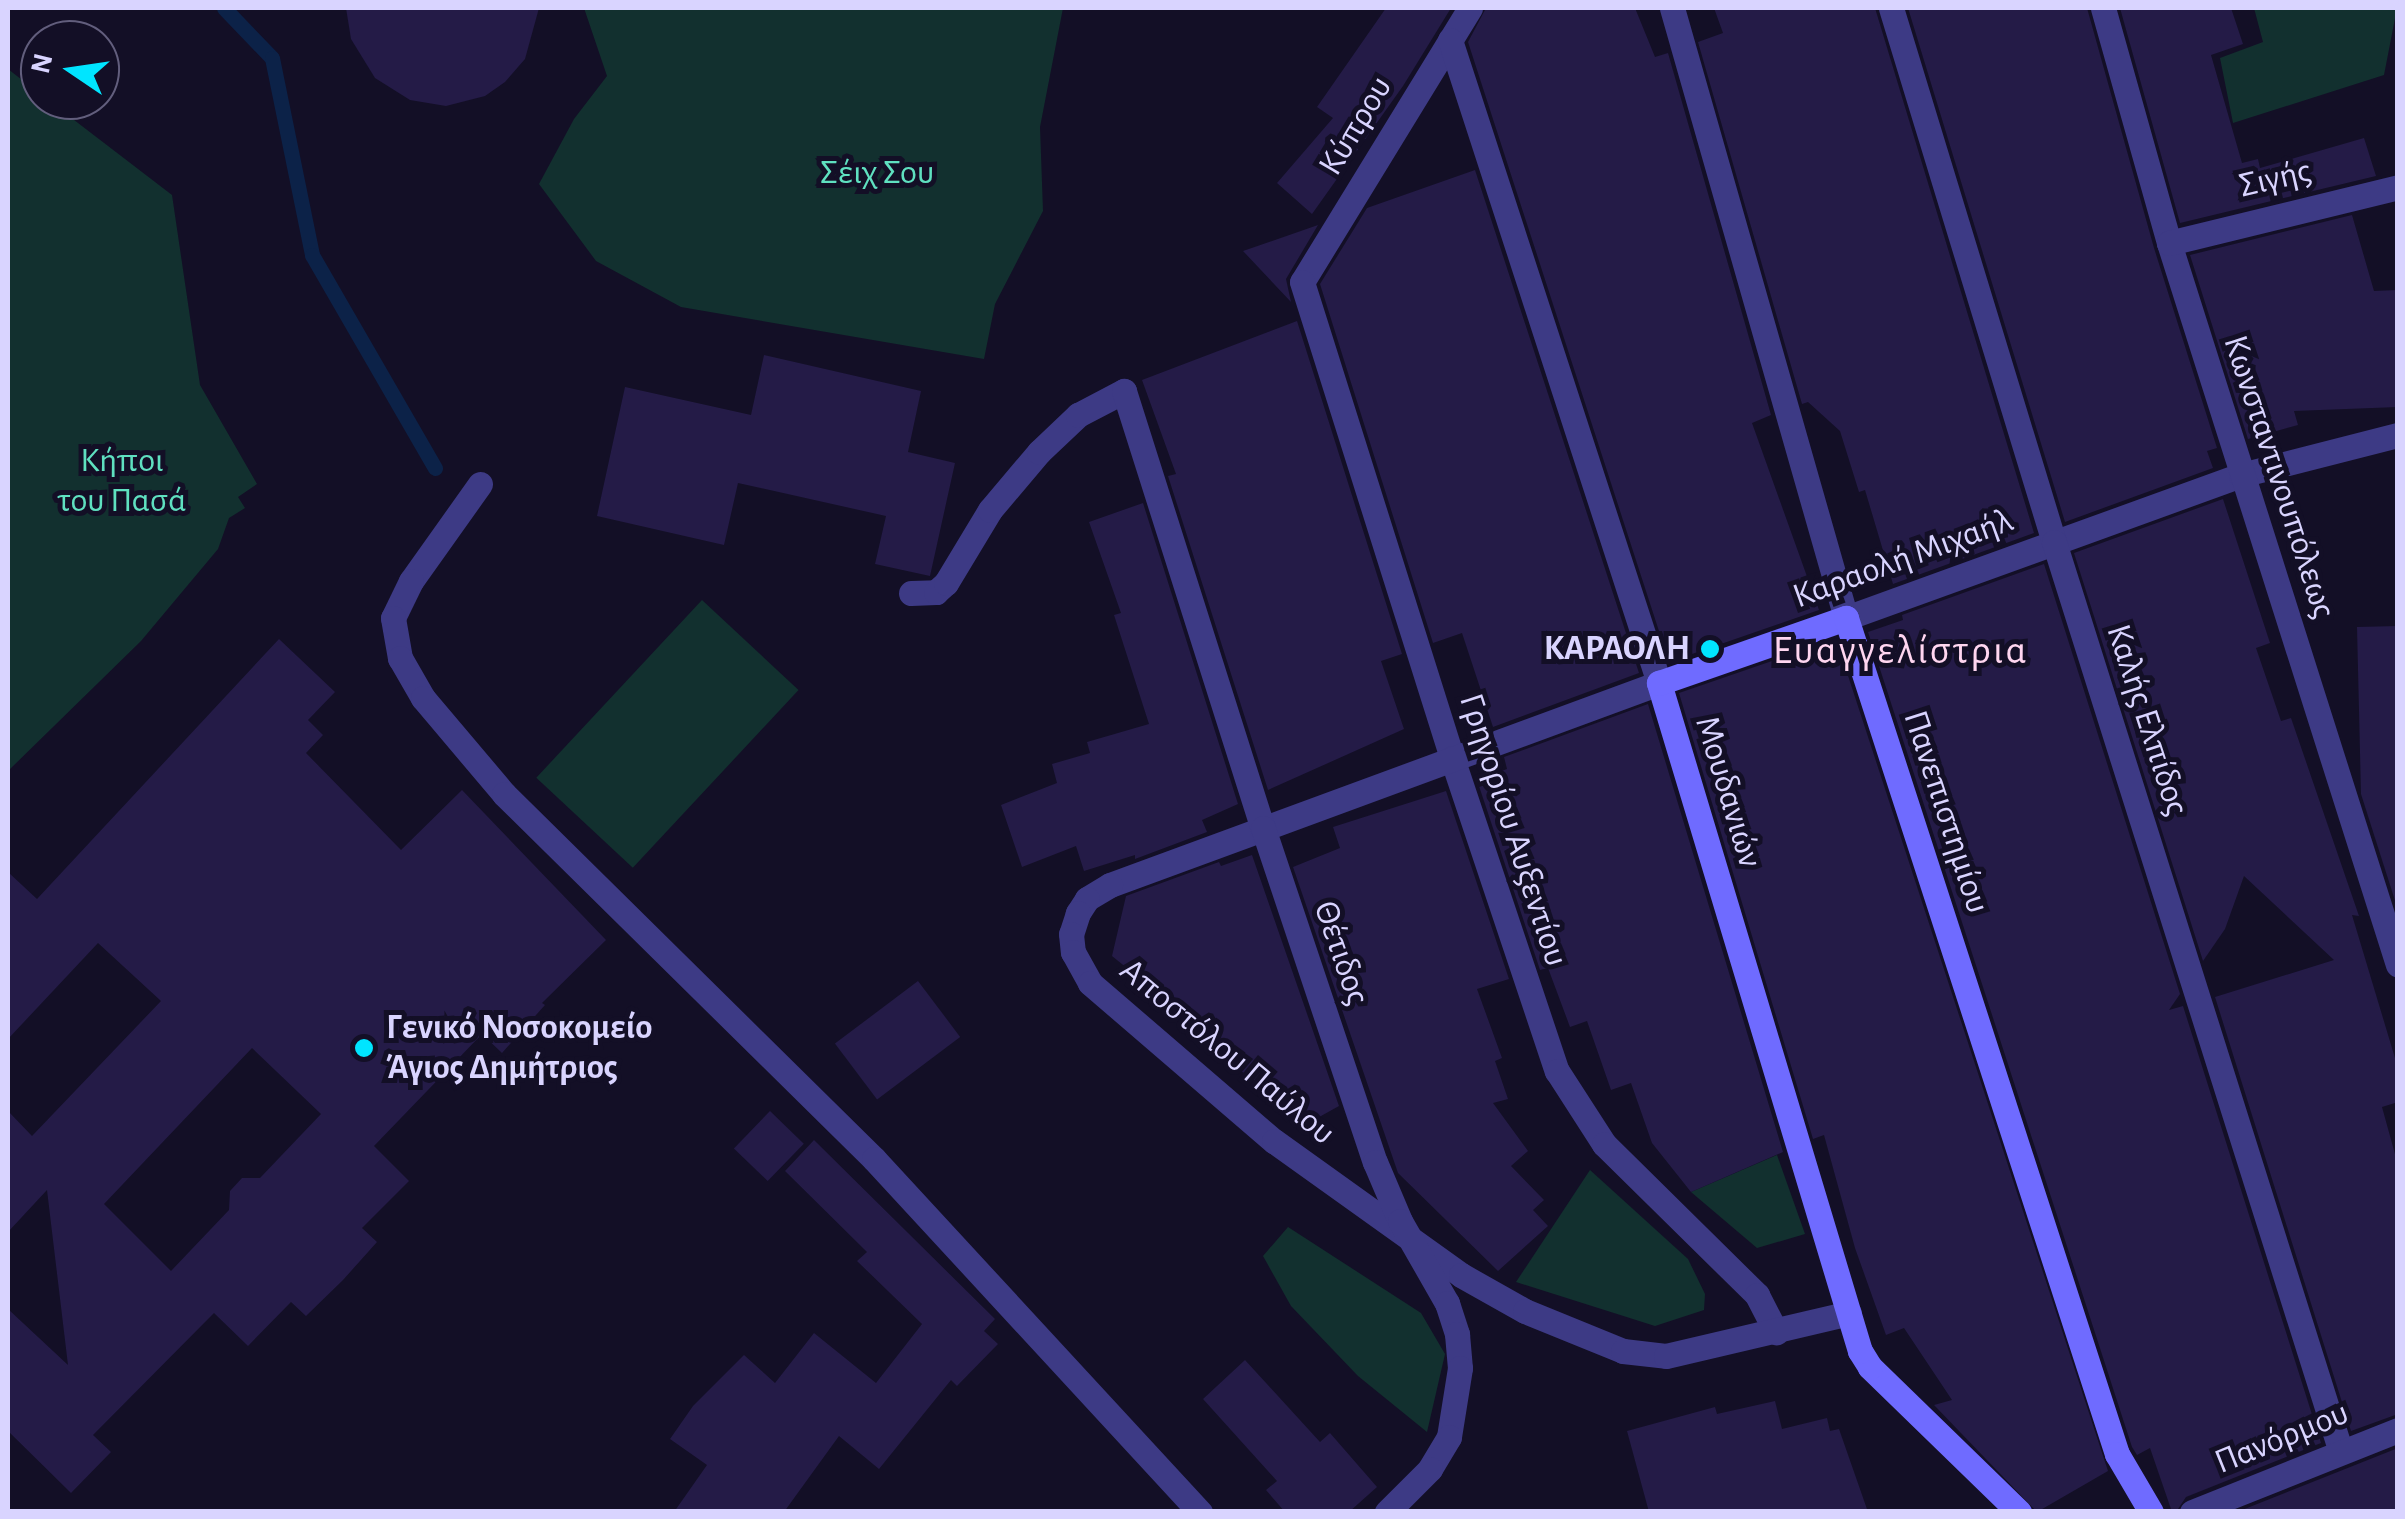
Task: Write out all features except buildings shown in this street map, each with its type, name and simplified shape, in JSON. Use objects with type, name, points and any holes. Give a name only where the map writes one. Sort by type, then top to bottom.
[{"type":"street","name":"Κύπρου","points":[[1302,282],[1470,8]]},
{"type":"street","name":"Πανεπιστημίου","points":[[1672,8],[1846,618],[2117,1454],[2151,1512]]},
{"type":"street","name":"Καλής Ελπίδος","points":[[1891,8],[2054,542],[2342,1452]]},
{"type":"street","name":"Κωνσταντινουπόλεως","points":[[2103,8],[2169,242],[2398,964]]},
{"type":"street","name":"Μουδανιών","points":[[1450,40],[1659,683],[1848,1313],[1870,1367],[2020,1512]]},
{"type":"street","name":"Σιγής","points":[[2169,242],[2398,186]]},
{"type":"street","name":"Γρηγορίου Αυξεντίου","points":[[1302,282],[1452,758],[1557,1071],[1576,1108],[1633,1177],[1757,1295],[1776,1332]]},
{"type":"street","name":"Θέτιδος","points":[[911,593],[936,592],[946,583],[990,510],[1039,452],[1078,414],[1124,391],[1262,828],[1375,1162],[1409,1238],[1447,1303],[1460,1348],[1460,1368],[1444,1448],[1430,1469],[1387,1512]]},
{"type":"street","name":"Καραολή Μιχαήλ","points":[[1100,890],[1452,758],[2241,475],[2398,436]]},
{"type":"street","points":[[480,484],[411,582],[393,618],[400,658],[423,698],[504,794],[874,1158],[1200,1512]]},
{"type":"street","name":"Αποστόλου Παύλου","points":[[1100,890],[1082,906],[1071,934],[1076,962],[1086,979],[1274,1141],[1409,1238]]},
{"type":"street","points":[[1409,1238],[1508,1302],[1623,1351],[1683,1356],[1848,1313]]},
{"type":"street","name":"Πανόρμου","points":[[2192,1512],[2398,1430]]},
{"type":"green space","name":"Σέιχ Σου","points":[[584,8],[1063,8],[1040,127],[1043,211],[995,304],[984,359],[681,307],[596,261],[539,184],[574,119],[607,76]]},
{"type":"green space","points":[[2254,8],[2397,8],[2384,75],[2233,123],[2220,58],[2263,42]]},
{"type":"green space","name":"Κήποι του Πασά","points":[[8,69],[20,78],[20,120],[74,120],[172,195],[200,385],[257,484],[238,497],[245,508],[229,518],[218,549],[141,641],[8,771]]},
{"type":"green space","points":[[702,600],[799,690],[633,868],[536,778]]},
{"type":"green space","points":[[1777,1155],[1805,1234],[1757,1248],[1691,1192]]},
{"type":"green space","points":[[1590,1170],[1688,1259],[1705,1294],[1704,1310],[1655,1326],[1516,1282]]},
{"type":"green space","points":[[1288,1227],[1421,1313],[1445,1354],[1427,1432],[1358,1376],[1291,1306],[1263,1256]]},
{"type":"waterway","points":[[224,8],[272,58],[312,255],[435,468]]},
{"type":"place","name":"ΚΑΡΑΟΛΗ","points":[[1710,649]]},
{"type":"place","name":"Γενικό Νοσοκομείο Άγιος Δημήτριος","points":[[364,1048]]},
{"type":"district","name":"Ευαγγελίστρια","points":[[1901,651]]}]
